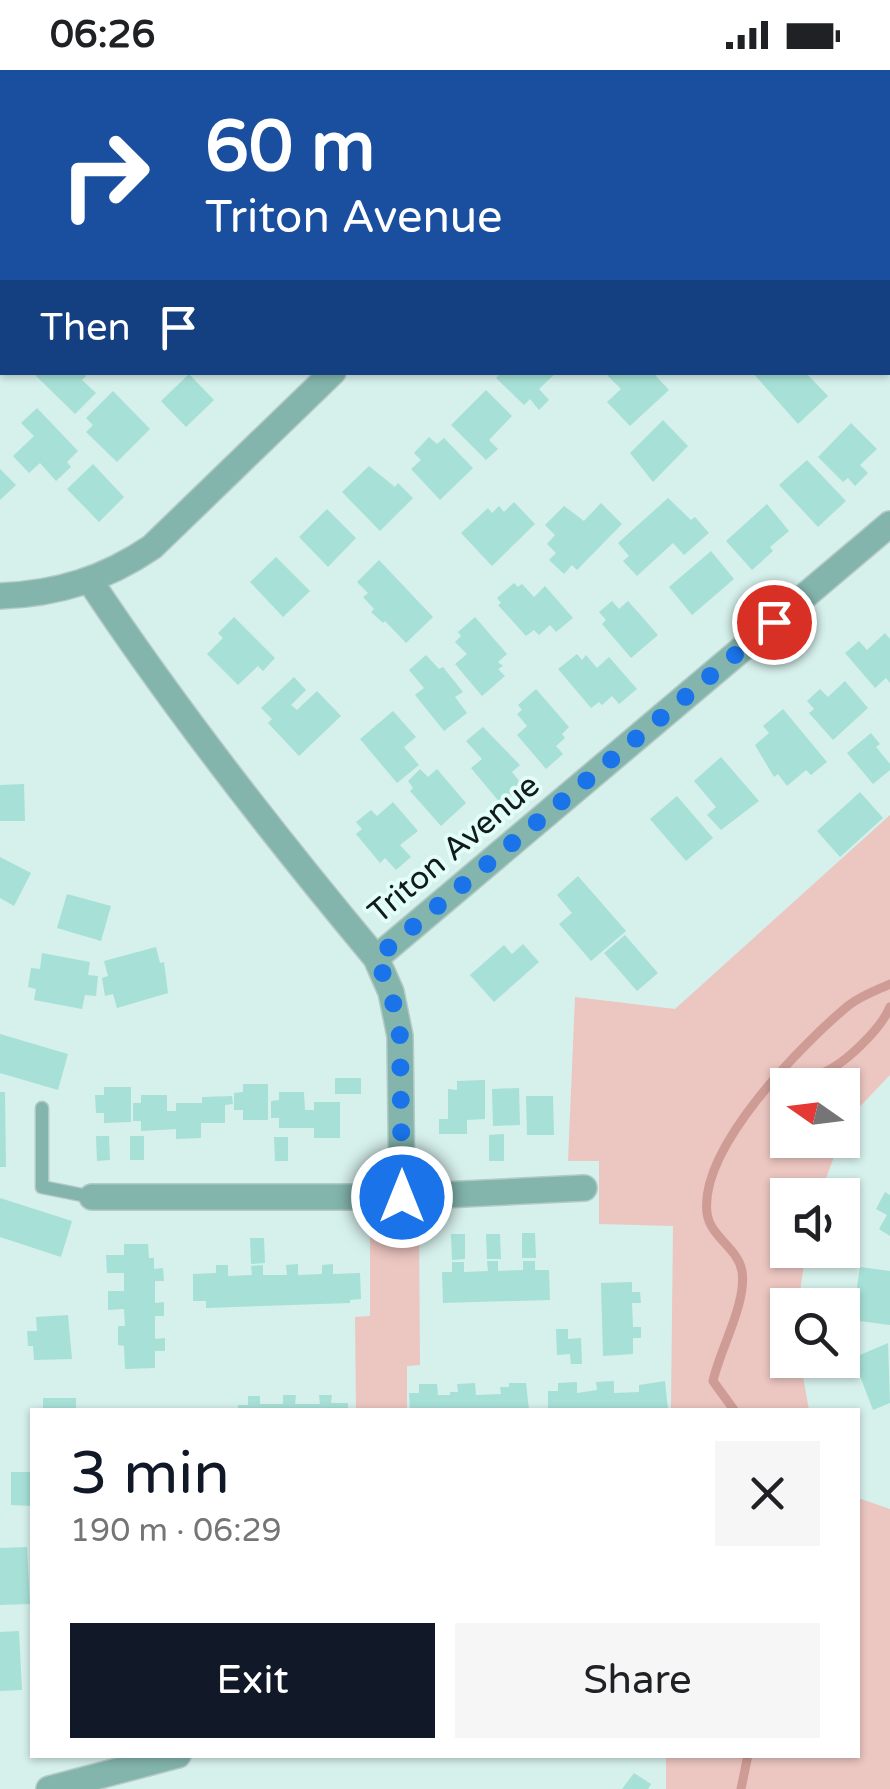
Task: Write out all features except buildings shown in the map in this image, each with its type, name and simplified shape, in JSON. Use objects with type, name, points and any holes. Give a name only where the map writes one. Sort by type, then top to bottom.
[{"type":"street","points":[[0,596],[52,592],[123,567],[152,547],[330,375]]},
{"type":"street","name":"Triton Avenue","points":[[90,581],[292,855],[376,958],[890,524]]},
{"type":"street","points":[[376,958],[391,992],[400,1036],[402,1197]]},
{"type":"street","points":[[92,1197],[402,1197],[584,1188]]},
{"type":"street","points":[[49,1789],[167,1758]]},
{"type":"lane","points":[[42,1108],[42,1187],[92,1197]]},
{"type":"shaded area","points":[[890,815],[890,1075],[860,1106],[860,1068],[770,1068],[770,1158],[833,1158],[826,1178],[770,1178],[770,1268],[803,1268],[800,1288],[770,1288],[770,1378],[803,1378],[809,1408],[671,1408],[673,1226],[599,1224],[599,1161],[568,1161],[575,997],[675,1009]]},
{"type":"shaded area","points":[[419,1227],[420,1365],[407,1366],[407,1408],[356,1408],[355,1317],[370,1316],[370,1228]]},
{"type":"shaded area","points":[[860,1499],[890,1509],[890,1789],[666,1789],[666,1758],[860,1758]]},
{"type":"waterway","points":[[733,1408],[713,1381],[742,1284],[739,1263],[713,1229],[707,1213],[709,1187],[719,1159],[757,1099],[806,1045],[849,1005],[890,984]]},
{"type":"waterway","points":[[832,1068],[870,1035],[890,1007]]},
{"type":"waterway","points":[[741,1789],[747,1758]]},
{"type":"route","points":[[402,1197],[400,1036],[391,992],[376,958],[774,622]]}]
